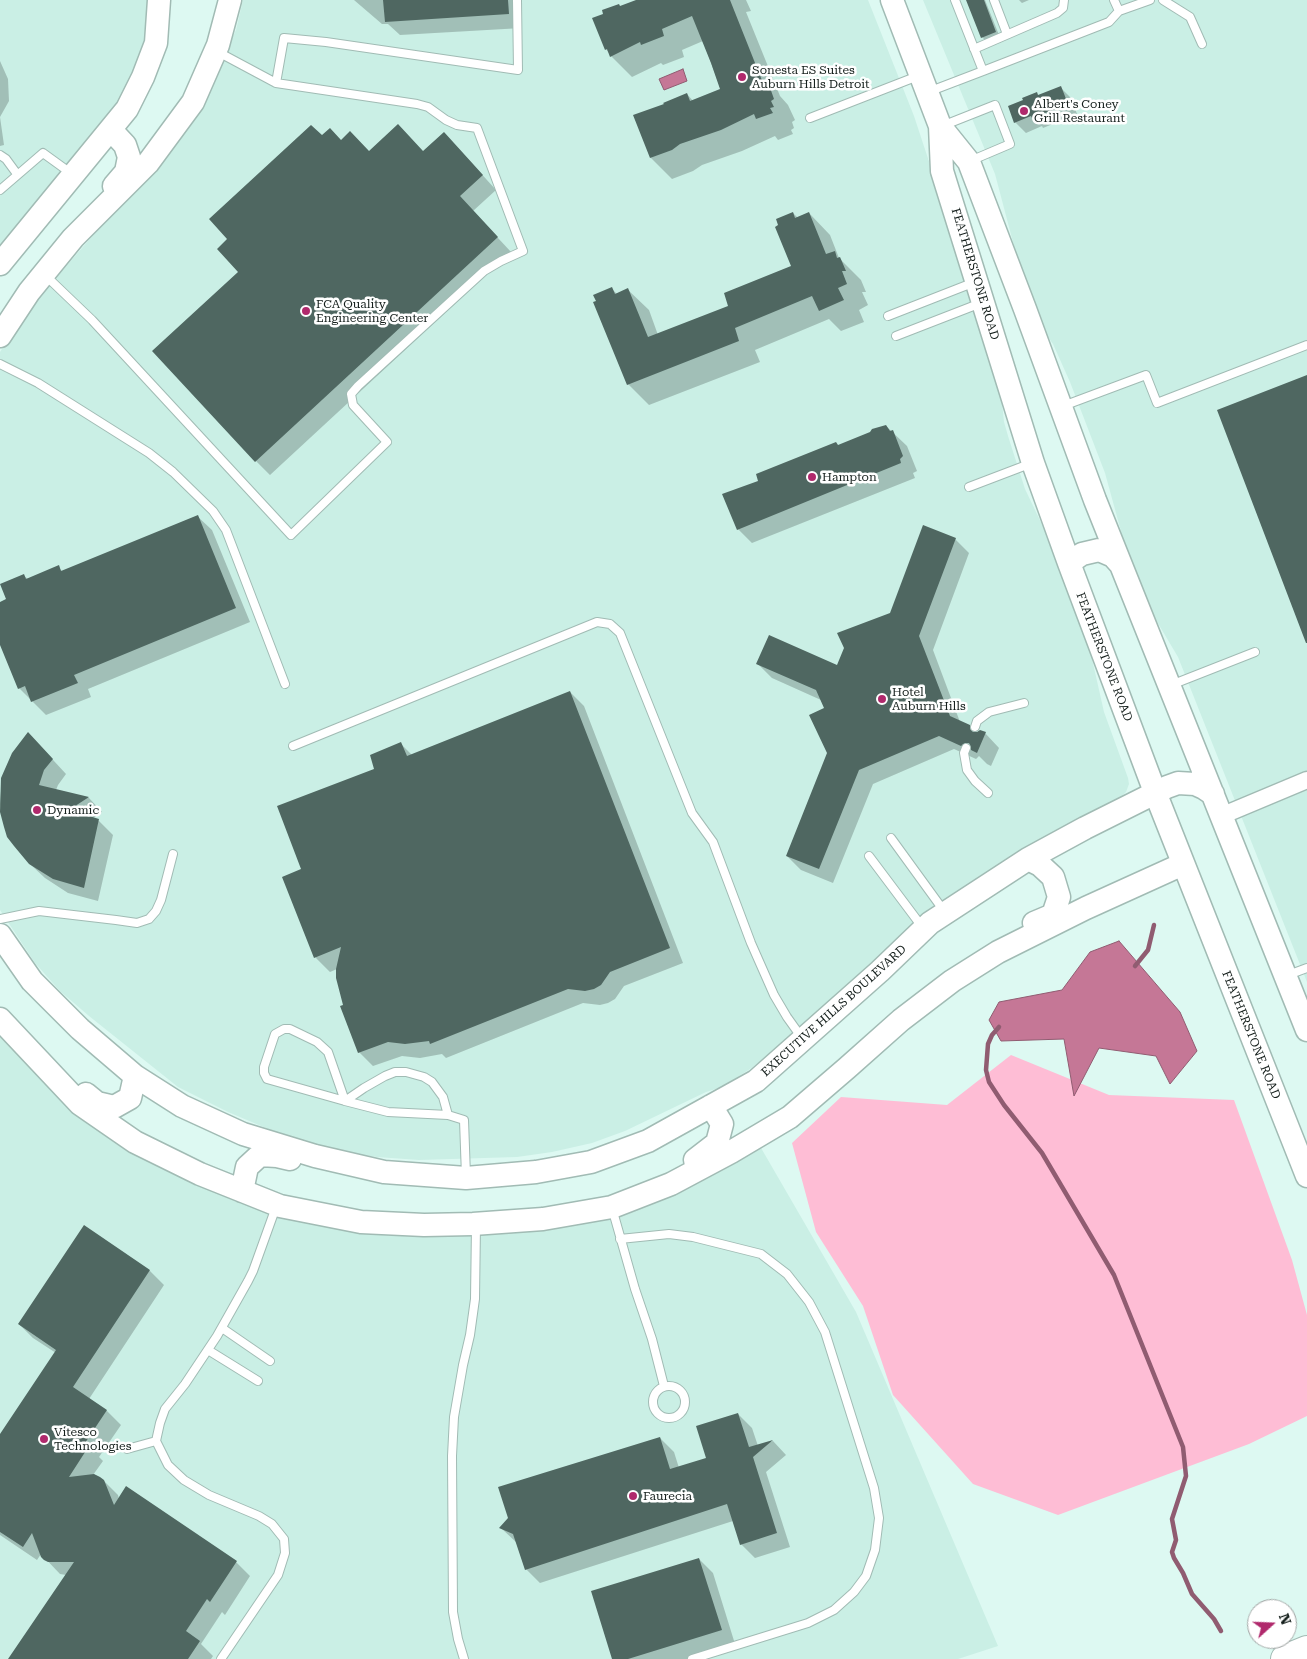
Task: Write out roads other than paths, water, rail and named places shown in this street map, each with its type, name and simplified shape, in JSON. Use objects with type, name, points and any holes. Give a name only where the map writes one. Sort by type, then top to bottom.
[{"type":"street","points":[[0,264],[127,108],[143,77],[156,43],[159,0]]},
{"type":"street","points":[[73,238],[148,162],[193,102],[215,51],[230,0]]},
{"type":"street","name":"FEATHERSTONE ROAD","points":[[892,0],[940,126],[969,162],[1121,565],[1307,1030]]},
{"type":"street","name":"FEATHERSTONE ROAD","points":[[940,126],[942,170],[1033,462],[1096,638],[1155,792],[1307,1176]]},
{"type":"street","points":[[0,336],[29,292],[126,172],[129,158],[125,145],[111,130]]},
{"type":"street","points":[[1069,563],[1082,554],[1099,550],[1113,556],[1121,565]]},
{"type":"street","points":[[1221,816],[1307,780]]},
{"type":"street","name":"EXECUTIVE HILLS BOULEVARD","points":[[0,936],[32,981],[80,1028],[135,1076],[182,1106],[243,1134],[315,1156],[384,1172],[466,1178],[536,1172],[591,1162],[648,1141],[756,1081],[804,1040],[924,929],[945,913],[1028,859],[1155,792],[1186,782],[1204,788],[1213,794]]},
{"type":"street","points":[[0,1019],[80,1104],[135,1142],[200,1174],[277,1205],[361,1222],[476,1224],[543,1219],[612,1207],[671,1184],[731,1152],[790,1117],[901,1020],[952,980],[983,952],[1018,929],[1053,915],[1059,897],[1053,877],[1040,865],[1028,859]]},
{"type":"street","points":[[952,980],[998,952],[1086,908],[1183,864]]},
{"type":"street","points":[[31,1053],[70,1079],[97,1103],[114,1107],[130,1098],[135,1076]]},
{"type":"street","points":[[612,1207],[643,1184],[698,1159],[717,1143],[722,1124],[711,1106]]},
{"type":"street","points":[[242,1191],[247,1167],[260,1155],[277,1156],[347,1174],[384,1172]]},
{"type":"lane","points":[[276,83],[284,38],[326,42],[518,70],[518,0]]},
{"type":"lane","points":[[955,0],[983,71]]},
{"type":"lane","points":[[994,0],[1007,34]]},
{"type":"lane","points":[[974,49],[1057,13],[1064,8],[1064,0]]},
{"type":"lane","points":[[1114,0],[1119,11]]},
{"type":"lane","points":[[810,118],[924,84],[983,71],[1109,22],[1119,11],[1150,0]]},
{"type":"lane","points":[[1163,0],[1190,17],[1202,44]]},
{"type":"lane","points":[[44,274],[92,320],[291,535],[387,442],[353,404],[351,394],[484,271],[501,260],[523,251],[477,128],[457,125],[428,107],[418,104],[276,83],[215,51]]},
{"type":"lane","points":[[940,126],[995,105],[1010,144],[969,162]]},
{"type":"lane","points":[[0,190],[43,153],[73,175]]},
{"type":"lane","points":[[0,155],[6,159],[17,174]]},
{"type":"lane","points":[[888,316],[977,281]]},
{"type":"lane","points":[[896,336],[984,302]]},
{"type":"lane","points":[[1061,407],[1146,375],[1157,403],[1307,345]]},
{"type":"lane","points":[[0,364],[38,383],[149,452],[180,478],[213,511],[226,530],[285,684]]},
{"type":"lane","points":[[969,487],[1033,462]]},
{"type":"lane","points":[[293,746],[596,622],[610,624],[620,633],[692,813],[713,842],[751,943],[774,995],[804,1040]]},
{"type":"lane","points":[[1169,685],[1255,652]]},
{"type":"lane","points":[[975,727],[977,721],[989,712],[1024,703]]},
{"type":"lane","points":[[966,748],[964,753],[966,770],[988,793]]},
{"type":"lane","points":[[890,838],[945,913]]},
{"type":"lane","points":[[0,919],[39,911],[137,923],[149,919],[156,911],[161,900],[173,854]]},
{"type":"lane","points":[[869,856],[924,929]]},
{"type":"lane","points":[[1286,976],[1307,968]]},
{"type":"lane","points":[[345,1102],[328,1052],[317,1042],[290,1029],[284,1029],[275,1034],[264,1066],[264,1073],[267,1079],[345,1102],[388,1112],[448,1115],[464,1120],[466,1178]]},
{"type":"lane","points":[[345,1102],[385,1076],[395,1072],[406,1072],[424,1077],[432,1082],[443,1096],[448,1115]]},
{"type":"lane","points":[[221,1659],[278,1575],[285,1553],[284,1538],[266,1520],[209,1495],[184,1480],[168,1465],[156,1441],[165,1409],[208,1350],[253,1271],[277,1205]]},
{"type":"lane","points":[[612,1207],[664,1386]]},
{"type":"lane","points":[[464,1659],[453,1612],[452,1456],[454,1417],[470,1335],[474,1298],[476,1224]]},
{"type":"lane","points":[[620,1238],[670,1234],[693,1237],[761,1254],[787,1274],[809,1302],[825,1332],[874,1488],[879,1518],[875,1550],[866,1576],[854,1592],[834,1610],[808,1623],[692,1659]]},
{"type":"lane","points":[[222,1328],[270,1362]]},
{"type":"lane","points":[[208,1350],[258,1381]]},
{"type":"lane","points":[[671,1385],[677,1387],[685,1397],[683,1410],[673,1418],[661,1416],[653,1406],[652,1400],[655,1394],[664,1386],[671,1385]]},
{"type":"lane","points":[[127,1448],[156,1441]]},
{"type":"waterway","points":[[1135,966],[1148,950],[1154,925]]},
{"type":"waterway","points":[[999,1027],[992,1035],[988,1044],[986,1070],[989,1082],[1004,1105],[1042,1153],[1114,1275],[1183,1447],[1186,1476],[1172,1519],[1176,1540],[1172,1552],[1192,1594],[1214,1619],[1221,1631]]},
{"type":"place","name":"Sonesta ES Suites Auburn Hills Detroit","points":[[742,77]]},
{"type":"place","name":"Albert's Coney Grill Restaurant","points":[[1024,111]]},
{"type":"place","name":"FCA Quality Engineering Center","points":[[306,311]]},
{"type":"place","name":"Hampton","points":[[812,477]]},
{"type":"place","name":"Hotel Auburn Hills","points":[[882,699]]},
{"type":"place","name":"Dynamic","points":[[37,810]]},
{"type":"place","name":"Vitesco Technologies","points":[[44,1439]]},
{"type":"place","name":"Faurecia","points":[[633,1496]]}]
